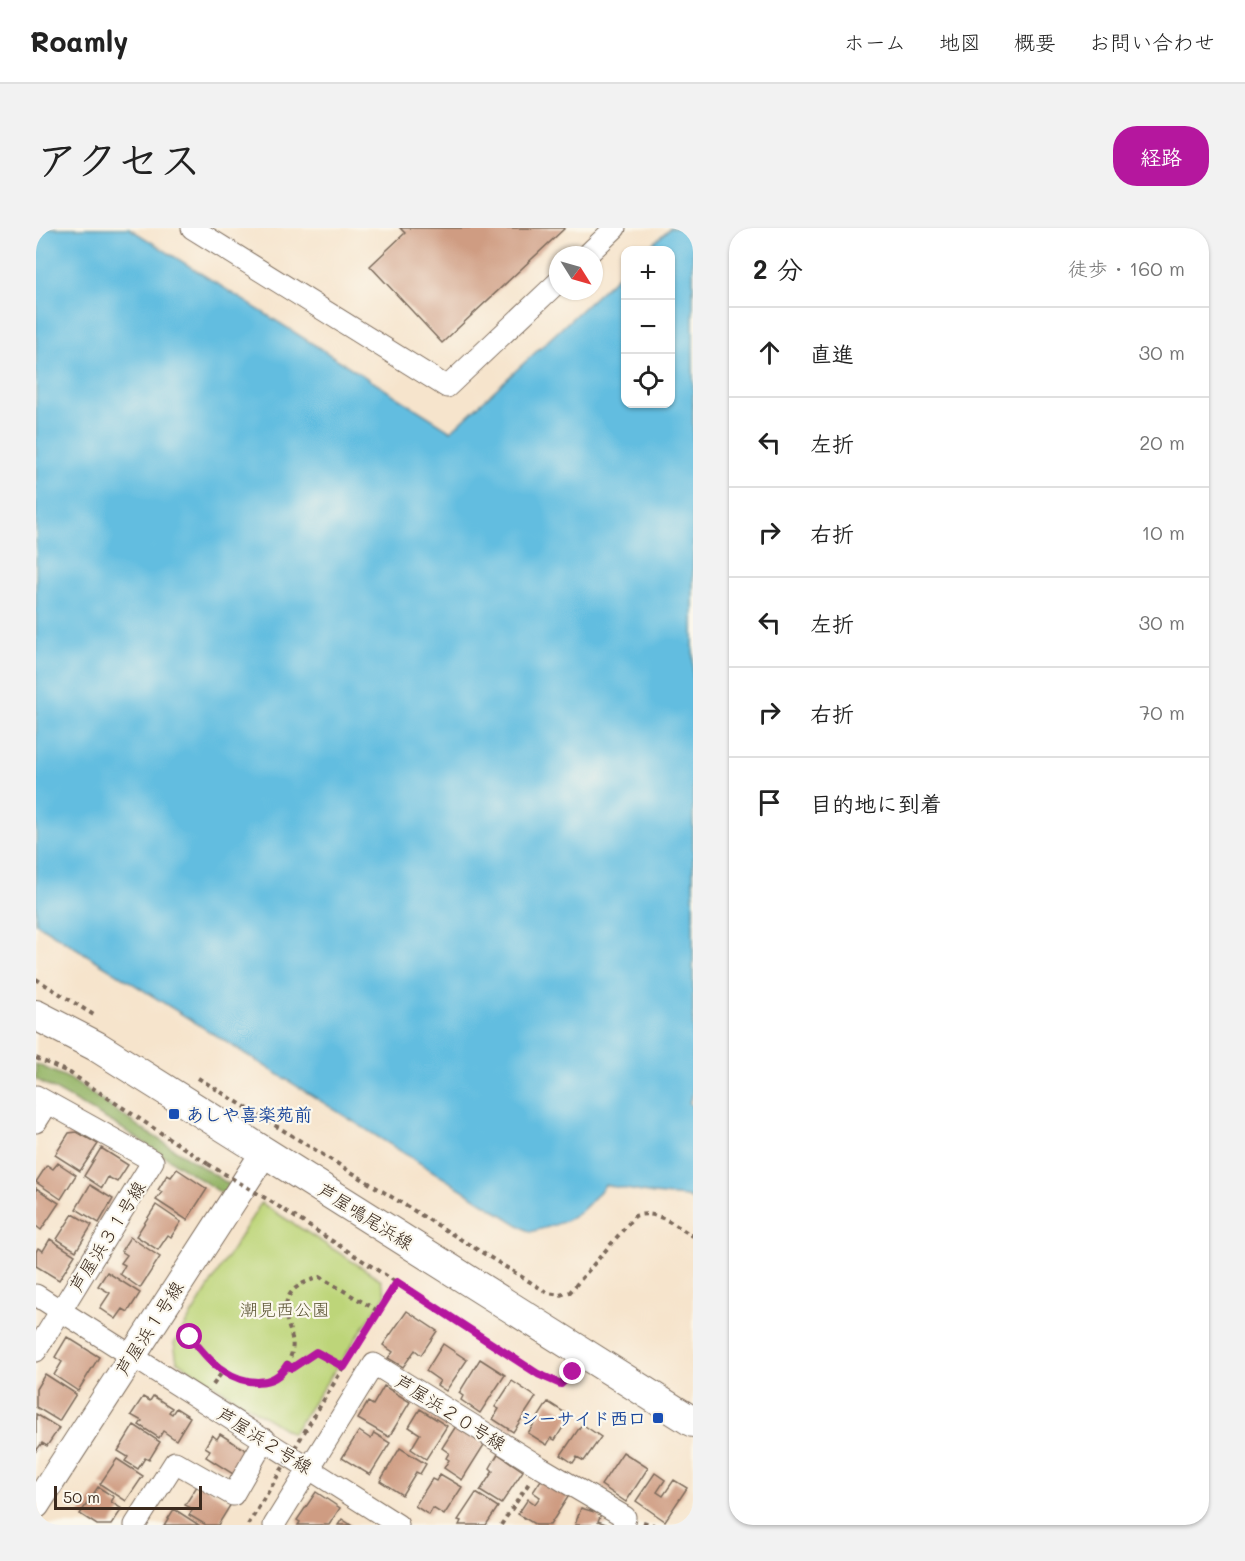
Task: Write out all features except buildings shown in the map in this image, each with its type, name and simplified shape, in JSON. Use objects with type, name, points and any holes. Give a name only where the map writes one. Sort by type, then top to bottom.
[{"type":"main road","name":"芦屋鳴尾浜線","points":[[36,1015],[96,1046],[693,1422]]},
{"type":"street","points":[[192,228],[447,387],[549,291]]},
{"type":"street","points":[[596,246],[615,228]]},
{"type":"street","points":[[36,1122],[42,1100]]},
{"type":"street","name":"芦屋浜３１号線","points":[[36,1351],[153,1161],[42,1100]]},
{"type":"street","name":"芦屋浜１号線","points":[[36,1505],[264,1153]]},
{"type":"street","name":"芦屋浜２号線","points":[[36,1295],[398,1525]]},
{"type":"street","name":"芦屋浜２０号線","points":[[310,1468],[374,1364],[625,1517],[623,1525]]},
{"type":"street","points":[[135,1525],[175,1462],[233,1495],[265,1439]]},
{"type":"street","points":[[274,1525],[310,1468]]},
{"type":"path","points":[[36,979],[97,1017]]},
{"type":"path","points":[[36,1058],[70,1073],[208,1164],[397,1282],[538,1374],[561,1384],[573,1372]]},
{"type":"path","points":[[189,1073],[548,1293],[560,1295],[570,1292],[635,1216],[647,1212],[693,1236]]},
{"type":"path","points":[[179,1321],[207,1357],[224,1371],[257,1383],[272,1381],[284,1371],[287,1365],[294,1342],[286,1318],[286,1304],[293,1290],[302,1282],[320,1278],[378,1311]]},
{"type":"path","points":[[248,1525],[342,1366],[397,1282]]},
{"type":"path","points":[[287,1365],[292,1368],[316,1352],[342,1366]]},
{"type":"path","points":[[501,1525],[540,1467]]},
{"type":"green space","points":[[36,1064],[70,1079],[232,1186],[226,1196],[115,1124],[36,1079]]},
{"type":"green space","name":"潮見西公園","points":[[261,1203],[380,1279],[386,1294],[292,1434],[177,1361],[174,1343]]},
{"type":"water","points":[[36,228],[129,228],[451,431],[592,300],[603,300],[603,289],[621,273],[621,408],[675,408],[675,246],[650,246],[670,228],[693,228],[693,1093],[689,1103],[693,1107],[693,1200],[687,1197],[653,1194],[605,1185],[588,1205],[573,1217],[530,1232],[36,923]]},
{"type":"place","name":"あしや喜楽苑前","points":[[174,1114]]},
{"type":"place","name":"シーサイド西口","points":[[658,1418]]},
{"type":"route","points":[[190,1337],[207,1357],[224,1371],[257,1383],[272,1381],[284,1371],[287,1365],[292,1368],[316,1352],[344,1367],[397,1282],[538,1374],[561,1384],[573,1372]]}]
